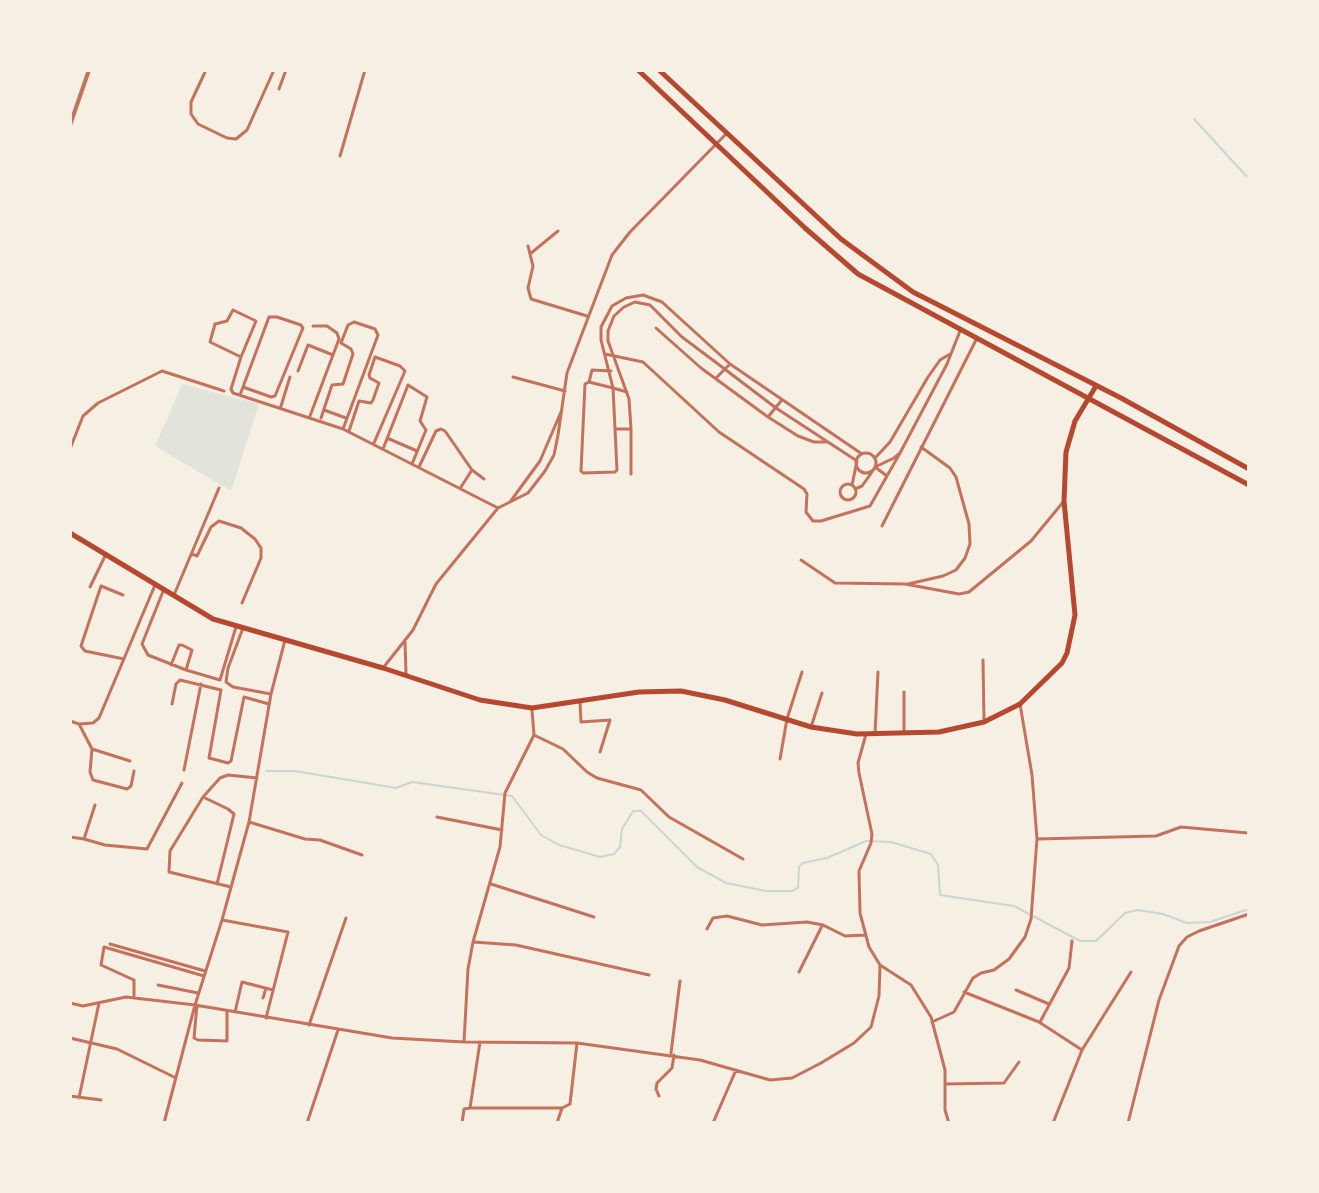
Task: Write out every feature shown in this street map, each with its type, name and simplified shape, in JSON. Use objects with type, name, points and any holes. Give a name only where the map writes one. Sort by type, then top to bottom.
[{"type":"main road","points":[[638,70],[858,274],[1249,485]]},
{"type":"main road","points":[[659,70],[841,239],[877,268],[913,292],[1249,469]]},
{"type":"main road","points":[[70,533],[213,619],[383,668],[480,700],[532,708],[639,692],[681,691],[725,700],[811,727],[866,734],[939,732],[984,722],[1020,704],[1062,663],[1075,615],[1064,501],[1066,452],[1075,421],[1096,386]]},
{"type":"street","points":[[70,125],[89,70]]},
{"type":"street","points":[[206,70],[191,102],[191,114],[198,124],[236,139],[247,130],[274,70]]},
{"type":"street","points":[[279,89],[286,70]]},
{"type":"street","points":[[340,156],[365,70]]},
{"type":"street","points":[[383,668],[405,641],[436,584],[498,508],[528,493],[554,455],[567,373],[612,255],[630,232],[727,133]]},
{"type":"street","points":[[530,254],[558,231]]},
{"type":"street","points":[[528,246],[533,266],[528,288],[531,299],[587,316]]},
{"type":"street","points":[[611,371],[592,370],[589,382],[583,388],[583,473],[617,470],[613,388],[611,371],[601,327],[612,306],[626,298],[643,295],[653,297],[668,308],[730,364],[781,401],[862,454],[871,454],[875,458]]},
{"type":"street","points":[[631,474],[627,392],[608,341],[608,331],[614,316],[635,302],[650,305],[682,337],[776,408],[857,461],[857,466],[864,472],[900,453]]},
{"type":"street","points":[[661,316],[668,308]]},
{"type":"street","points":[[241,357],[210,342],[215,324],[227,321],[233,310],[256,321],[231,389],[240,395],[281,406],[349,431],[498,508]]},
{"type":"street","points":[[240,395],[269,317],[301,325],[303,328],[275,396],[243,387]]},
{"type":"street","points":[[320,420],[332,385],[343,384],[353,354],[341,343],[348,325],[354,322],[375,329],[378,335],[343,429]]},
{"type":"street","points":[[310,416],[339,339],[337,333],[327,326],[313,326]]},
{"type":"street","points":[[656,328],[768,417],[798,436],[814,442],[827,442]]},
{"type":"street","points":[[605,354],[643,362],[719,432],[804,489],[807,494],[806,512],[813,521],[821,521],[870,506],[947,364],[960,329]]},
{"type":"street","points":[[674,345],[682,337]]},
{"type":"street","points":[[882,526],[977,338]]},
{"type":"street","points":[[298,371],[308,345],[333,355]]},
{"type":"street","points":[[844,498],[842,487],[862,486],[874,469],[875,458],[890,442],[928,377],[940,360],[950,354]]},
{"type":"street","points":[[349,431],[359,401],[371,403],[379,383],[369,375],[375,357],[400,366],[405,371],[374,444]]},
{"type":"street","points":[[716,378],[730,364]]},
{"type":"street","points":[[70,449],[83,416],[98,403],[162,371],[224,391]]},
{"type":"street","points":[[281,406],[290,377]]},
{"type":"street","points":[[513,377],[565,391]]},
{"type":"street","points":[[589,382],[627,392]]},
{"type":"street","points":[[383,449],[408,385],[427,397],[420,421],[426,430],[412,464]]},
{"type":"street","points":[[768,417],[781,401]]},
{"type":"street","points":[[508,504],[540,461],[563,409]]},
{"type":"street","points":[[324,410],[346,418]]},
{"type":"street","points":[[419,467],[436,431],[441,429],[472,470],[484,479]]},
{"type":"street","points":[[616,429],[631,429]]},
{"type":"street","points":[[387,438],[417,451]]},
{"type":"street","points":[[905,584],[956,570],[970,544],[969,524],[956,477],[950,468],[921,447]]},
{"type":"street","points":[[840,503],[844,498],[853,497],[857,461],[862,454]]},
{"type":"street","points":[[874,469],[887,476]]},
{"type":"street","points":[[460,488],[472,470]]},
{"type":"street","points":[[194,565],[194,555],[219,488]]},
{"type":"street","points":[[801,560],[835,583],[905,584],[959,594],[975,590],[1031,541],[1064,501]]},
{"type":"street","points":[[174,595],[211,527],[219,521],[241,528],[261,548],[261,558],[242,603]]},
{"type":"street","points":[[90,587],[106,554]]},
{"type":"street","points":[[70,721],[93,723],[99,718],[155,584]]},
{"type":"street","points":[[123,595],[101,586],[81,646],[85,651],[124,659]]},
{"type":"street","points":[[164,589],[142,644],[148,655],[220,680],[240,627]]},
{"type":"street","points":[[240,627],[226,682],[233,687],[271,694]]},
{"type":"street","points":[[164,1123],[198,993],[249,822],[269,704],[285,640]]},
{"type":"street","points":[[405,641],[406,675]]},
{"type":"street","points":[[171,665],[179,645],[190,648],[186,670]]},
{"type":"street","points":[[983,660],[984,722]]},
{"type":"street","points":[[780,759],[787,719],[802,672]]},
{"type":"street","points":[[875,734],[878,672]]},
{"type":"street","points":[[172,704],[177,681],[221,690],[209,758],[211,761],[231,761],[244,697],[269,704]]},
{"type":"street","points":[[184,770],[201,684]]},
{"type":"street","points":[[904,692],[904,733]]},
{"type":"street","points":[[811,727],[822,693]]},
{"type":"street","points":[[580,701],[581,722],[610,720],[600,752]]},
{"type":"street","points":[[932,1022],[954,1012],[973,978],[994,970],[1009,959],[1025,937],[1031,919],[1037,839],[1032,775],[1020,704]]},
{"type":"street","points":[[464,1042],[468,969],[473,942],[491,884],[502,830],[504,795],[534,735],[532,708]]},
{"type":"street","points":[[79,724],[92,749],[90,772],[93,780],[127,789],[131,786],[134,771]]},
{"type":"street","points":[[866,734],[858,763],[872,834],[859,871],[860,913],[869,947],[880,965],[911,985],[932,1022],[945,1070],[945,1110],[949,1123]]},
{"type":"street","points":[[534,735],[563,749],[597,778],[641,790],[678,823],[743,859]]},
{"type":"street","points":[[92,749],[130,761]]},
{"type":"street","points":[[231,887],[173,875],[168,868],[170,851],[203,797],[220,778],[228,775],[258,778]]},
{"type":"street","points":[[70,837],[105,845],[147,849],[182,783]]},
{"type":"street","points":[[203,797],[234,814],[217,884]]},
{"type":"street","points":[[84,839],[95,805]]},
{"type":"street","points":[[437,817],[502,830]]},
{"type":"street","points":[[249,822],[305,839],[320,840],[362,855]]},
{"type":"street","points":[[1037,839],[1156,836],[1181,827],[1248,833]]},
{"type":"street","points":[[491,884],[594,917]]},
{"type":"street","points":[[1128,1123],[1159,1000],[1179,946],[1199,931],[1249,914]]},
{"type":"street","points":[[707,929],[713,918],[727,916],[762,925],[807,922],[823,925],[845,936],[865,935]]},
{"type":"street","points":[[309,1025],[346,918]]},
{"type":"street","points":[[222,920],[288,932],[266,1018]]},
{"type":"street","points":[[799,972],[823,925]]},
{"type":"street","points":[[1039,1022],[1069,968],[1072,941]]},
{"type":"street","points":[[473,942],[516,945],[649,975]]},
{"type":"street","points":[[110,944],[205,974]]},
{"type":"street","points":[[134,998],[134,980],[101,965],[104,947],[205,974]]},
{"type":"street","points":[[70,1003],[83,1006],[134,998],[196,1005],[392,1038],[577,1043],[673,1054],[770,1080],[792,1078],[854,1043],[871,1027],[879,996],[880,965]]},
{"type":"street","points":[[1053,1123],[1082,1050],[1131,972]]},
{"type":"street","points":[[659,1096],[657,1083],[672,1068],[680,981]]},
{"type":"street","points":[[235,1012],[242,982],[273,990]]},
{"type":"street","points":[[158,985],[198,993]]},
{"type":"street","points":[[263,998],[266,988]]},
{"type":"street","points":[[1016,990],[1049,1004]]},
{"type":"street","points":[[964,992],[1039,1022],[1082,1050]]},
{"type":"street","points":[[79,1098],[99,1003]]},
{"type":"street","points":[[196,1005],[194,1038],[198,1040],[227,1041],[227,1010]]},
{"type":"street","points":[[307,1123],[338,1030]]},
{"type":"street","points":[[70,1038],[117,1049],[176,1078]]},
{"type":"street","points":[[470,1108],[480,1042]]},
{"type":"street","points":[[462,1123],[464,1109],[562,1108],[570,1104],[577,1043]]},
{"type":"street","points":[[945,1084],[1004,1083],[1019,1062]]},
{"type":"street","points":[[713,1123],[736,1070]]},
{"type":"street","points":[[70,1096],[101,1100]]},
{"type":"street","points":[[557,1123],[562,1108]]},
{"type":"shaded area","points":[[182,384],[259,404],[231,491],[155,446]]},
{"type":"waterway","points":[[1194,119],[1249,179]]},
{"type":"waterway","points":[[266,771],[295,771],[396,788],[412,782],[512,796],[541,835],[559,845],[600,857],[614,854],[620,847],[622,829],[633,811],[641,811],[697,867],[726,883],[766,891],[792,891],[798,888],[799,867],[803,863],[827,858],[866,841],[891,842],[931,854],[938,865],[940,895],[1014,906],[1080,941],[1096,941],[1125,913],[1138,910],[1163,914],[1187,923],[1210,922],[1249,909]]}]
